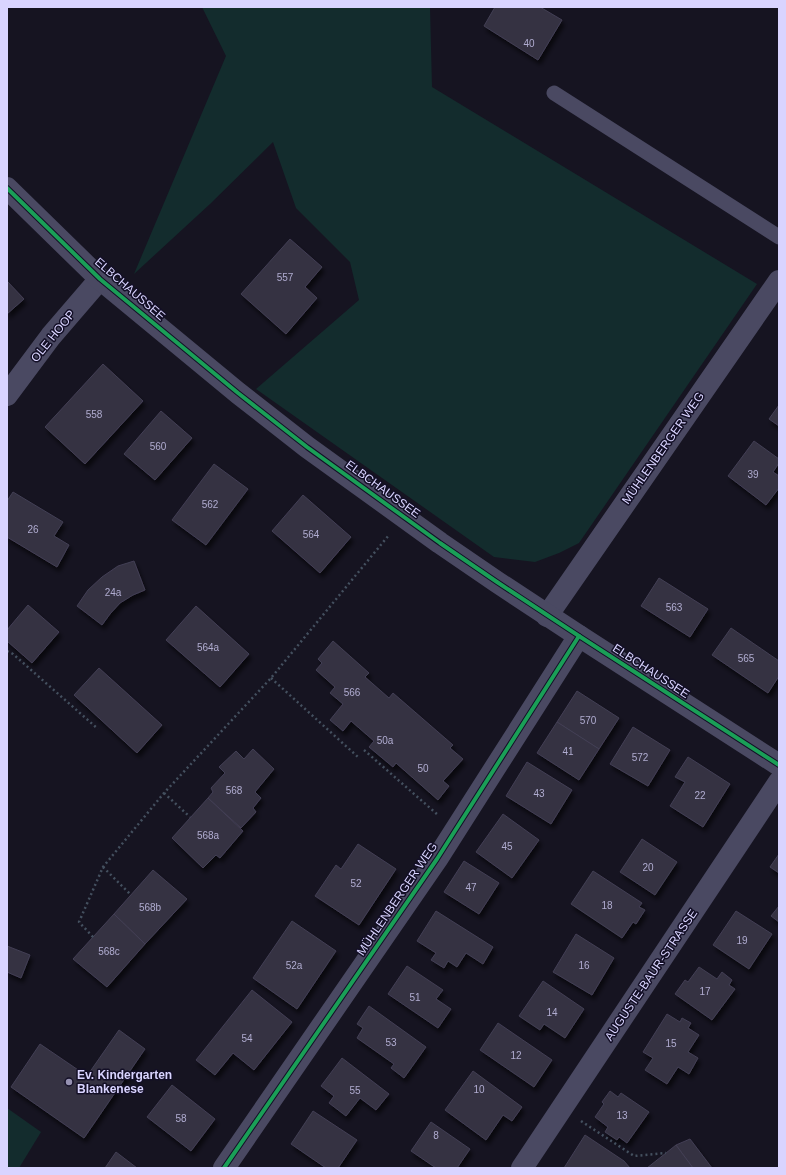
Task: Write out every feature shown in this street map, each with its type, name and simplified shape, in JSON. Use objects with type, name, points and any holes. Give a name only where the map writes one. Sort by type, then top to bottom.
[{"type":"street","name":"ELBCHAUSSEE","points":[[7,188],[100,279],[257,408],[307,447],[405,516],[440,543],[548,616],[779,765]]},
{"type":"street","name":"OLE HOOP","points":[[7,395],[51,336],[100,279]]},
{"type":"street","name":"MÜHLENBERGER WEG","points":[[548,616],[779,281]]},
{"type":"street","name":"MÜHLENBERGER WEG","points":[[224,1168],[437,859],[579,636]]},
{"type":"street","name":"AUGUSTE-BAUR-STRASSE","points":[[522,1168],[779,782]]},
{"type":"lane","points":[[554,94],[779,237]]},
{"type":"path","points":[[93,937],[79,922],[103,867],[164,793],[271,678],[405,516]]},
{"type":"path","points":[[7,651],[13,654],[98,729]]},
{"type":"path","points":[[271,678],[358,757]]},
{"type":"path","points":[[364,750],[456,829]]},
{"type":"path","points":[[164,793],[190,817]]},
{"type":"path","points":[[103,867],[131,895]]},
{"type":"path","points":[[562,1108],[634,1156],[666,1153]]},
{"type":"green space","points":[[202,7],[430,7],[432,87],[757,284],[579,543],[559,553],[535,562],[494,557],[256,389],[359,300],[350,262],[296,208],[273,142],[210,204],[134,274],[226,56]]},
{"type":"green space","points":[[7,1108],[41,1132],[19,1168],[7,1168]]},
{"type":"building","points":[[495,7],[540,7],[562,20],[538,60],[484,26]]},
{"type":"building","points":[[290,239],[322,267],[305,287],[317,298],[286,334],[241,294]]},
{"type":"building","points":[[7,281],[24,299],[7,314]]},
{"type":"building","points":[[103,364],[143,401],[85,464],[45,427]]},
{"type":"building","points":[[779,405],[779,426],[769,419]]},
{"type":"building","points":[[161,411],[192,438],[155,480],[124,454]]},
{"type":"building","points":[[754,441],[779,459],[779,463],[773,472],[779,476],[779,488],[766,505],[728,476]]},
{"type":"building","points":[[214,464],[248,489],[206,545],[172,520]]},
{"type":"building","points":[[13,492],[63,522],[54,536],[69,545],[57,567],[7,537],[7,501]]},
{"type":"building","points":[[303,495],[351,537],[320,573],[272,531]]},
{"type":"building","points":[[134,561],[145,590],[120,603],[102,625],[77,606],[88,590],[102,577],[118,566]]},
{"type":"building","points":[[659,578],[708,609],[690,637],[641,606]]},
{"type":"building","points":[[28,605],[59,632],[32,663],[7,641],[7,630]]},
{"type":"building","points":[[196,606],[249,654],[220,687],[166,640]]},
{"type":"building","points":[[731,628],[779,661],[779,676],[768,693],[712,655]]},
{"type":"building","points":[[333,641],[369,673],[365,677],[389,698],[393,693],[453,745],[450,748],[463,759],[443,781],[449,786],[438,800],[396,763],[393,767],[369,747],[374,741],[351,721],[343,731],[330,720],[343,704],[330,693],[335,687],[316,670],[322,663],[318,659]]},
{"type":"building","points":[[99,668],[162,725],[137,753],[74,695]]},
{"type":"building","points":[[577,691],[619,718],[599,749],[557,722]]},
{"type":"building","points":[[557,722],[599,749],[579,780],[537,753]]},
{"type":"building","points":[[633,727],[670,750],[648,786],[610,764]]},
{"type":"building","points":[[253,749],[274,769],[255,792],[261,798],[253,808],[256,812],[241,828],[208,798],[213,792],[211,788],[225,773],[219,767],[236,751],[244,759]]},
{"type":"building","points":[[688,757],[730,784],[703,827],[670,806],[685,782],[675,777]]},
{"type":"building","points":[[527,762],[572,790],[551,824],[506,796]]},
{"type":"building","points":[[208,798],[243,831],[220,858],[216,855],[203,868],[172,838]]},
{"type":"building","points":[[503,814],[539,840],[512,878],[476,852]]},
{"type":"building","points":[[642,839],[677,862],[655,895],[620,872]]},
{"type":"building","points":[[358,844],[396,869],[359,925],[315,896],[336,865],[341,869]]},
{"type":"building","points":[[779,854],[779,873],[770,867]]},
{"type":"building","points":[[464,861],[499,883],[479,914],[444,892]]},
{"type":"building","points":[[153,870],[187,899],[145,944],[114,914]]},
{"type":"building","points":[[593,871],[642,903],[639,907],[645,910],[636,924],[633,922],[622,938],[571,904]]},
{"type":"building","points":[[779,906],[779,922],[771,916]]},
{"type":"building","points":[[436,911],[493,947],[483,964],[466,953],[457,967],[448,961],[444,968],[431,960],[436,953],[417,941]]},
{"type":"building","points":[[736,911],[772,934],[749,969],[713,945]]},
{"type":"building","points":[[114,914],[145,944],[107,987],[73,959]]},
{"type":"building","points":[[292,921],[336,951],[297,1009],[253,978]]},
{"type":"building","points":[[576,934],[614,958],[592,995],[553,972]]},
{"type":"building","points":[[7,946],[30,955],[21,978],[7,972]]},
{"type":"building","points":[[407,966],[443,990],[436,999],[451,1009],[438,1028],[388,994]]},
{"type":"building","points":[[699,967],[717,979],[722,972],[732,980],[729,985],[735,989],[712,1020],[675,994],[685,980],[688,982]]},
{"type":"building","points":[[543,981],[584,1009],[565,1038],[544,1024],[540,1030],[519,1016]]},
{"type":"building","points":[[252,990],[292,1022],[254,1070],[233,1053],[215,1075],[196,1060]]},
{"type":"building","points":[[369,1006],[426,1047],[404,1078],[391,1068],[394,1064],[357,1038],[363,1028],[357,1024]]},
{"type":"building","points":[[667,1014],[680,1022],[682,1018],[691,1023],[688,1028],[699,1035],[688,1052],[698,1058],[689,1074],[678,1067],[667,1084],[645,1070],[653,1058],[643,1052]]},
{"type":"building","points":[[498,1023],[552,1060],[534,1087],[480,1050]]},
{"type":"building","name":"Ev. Kindergarten Blankenese","points":[[119,1030],[145,1049],[84,1138],[11,1087],[40,1044],[87,1076]]},
{"type":"building","points":[[342,1058],[389,1094],[376,1110],[360,1098],[346,1116],[329,1103],[334,1096],[321,1086]]},
{"type":"building","points":[[473,1071],[522,1107],[512,1121],[503,1115],[486,1140],[445,1110]]},
{"type":"building","points":[[172,1085],[215,1119],[191,1151],[147,1117]]},
{"type":"building","points":[[610,1091],[618,1097],[621,1093],[649,1112],[627,1143],[619,1137],[617,1140],[605,1132],[608,1127],[595,1117],[604,1104],[602,1102]]},
{"type":"building","points":[[313,1111],[357,1140],[338,1168],[326,1168],[291,1144]]},
{"type":"building","points":[[431,1122],[470,1149],[457,1168],[436,1168],[411,1151]]},
{"type":"building","points":[[585,1135],[624,1161],[630,1168],[564,1168]]},
{"type":"building","points":[[690,1139],[712,1168],[693,1168],[676,1145]]},
{"type":"building","points":[[676,1145],[693,1168],[647,1168],[666,1153]]},
{"type":"building","points":[[116,1152],[137,1168],[105,1168]]},
{"type":"cycle path","points":[[7,188],[100,279],[238,393],[307,447],[440,543],[497,582],[779,765]]},
{"type":"cycle path","points":[[224,1168],[437,859],[579,636]]},
{"type":"place","name":"Ev. Kindergarten Blankenese","points":[[69,1082]]}]
